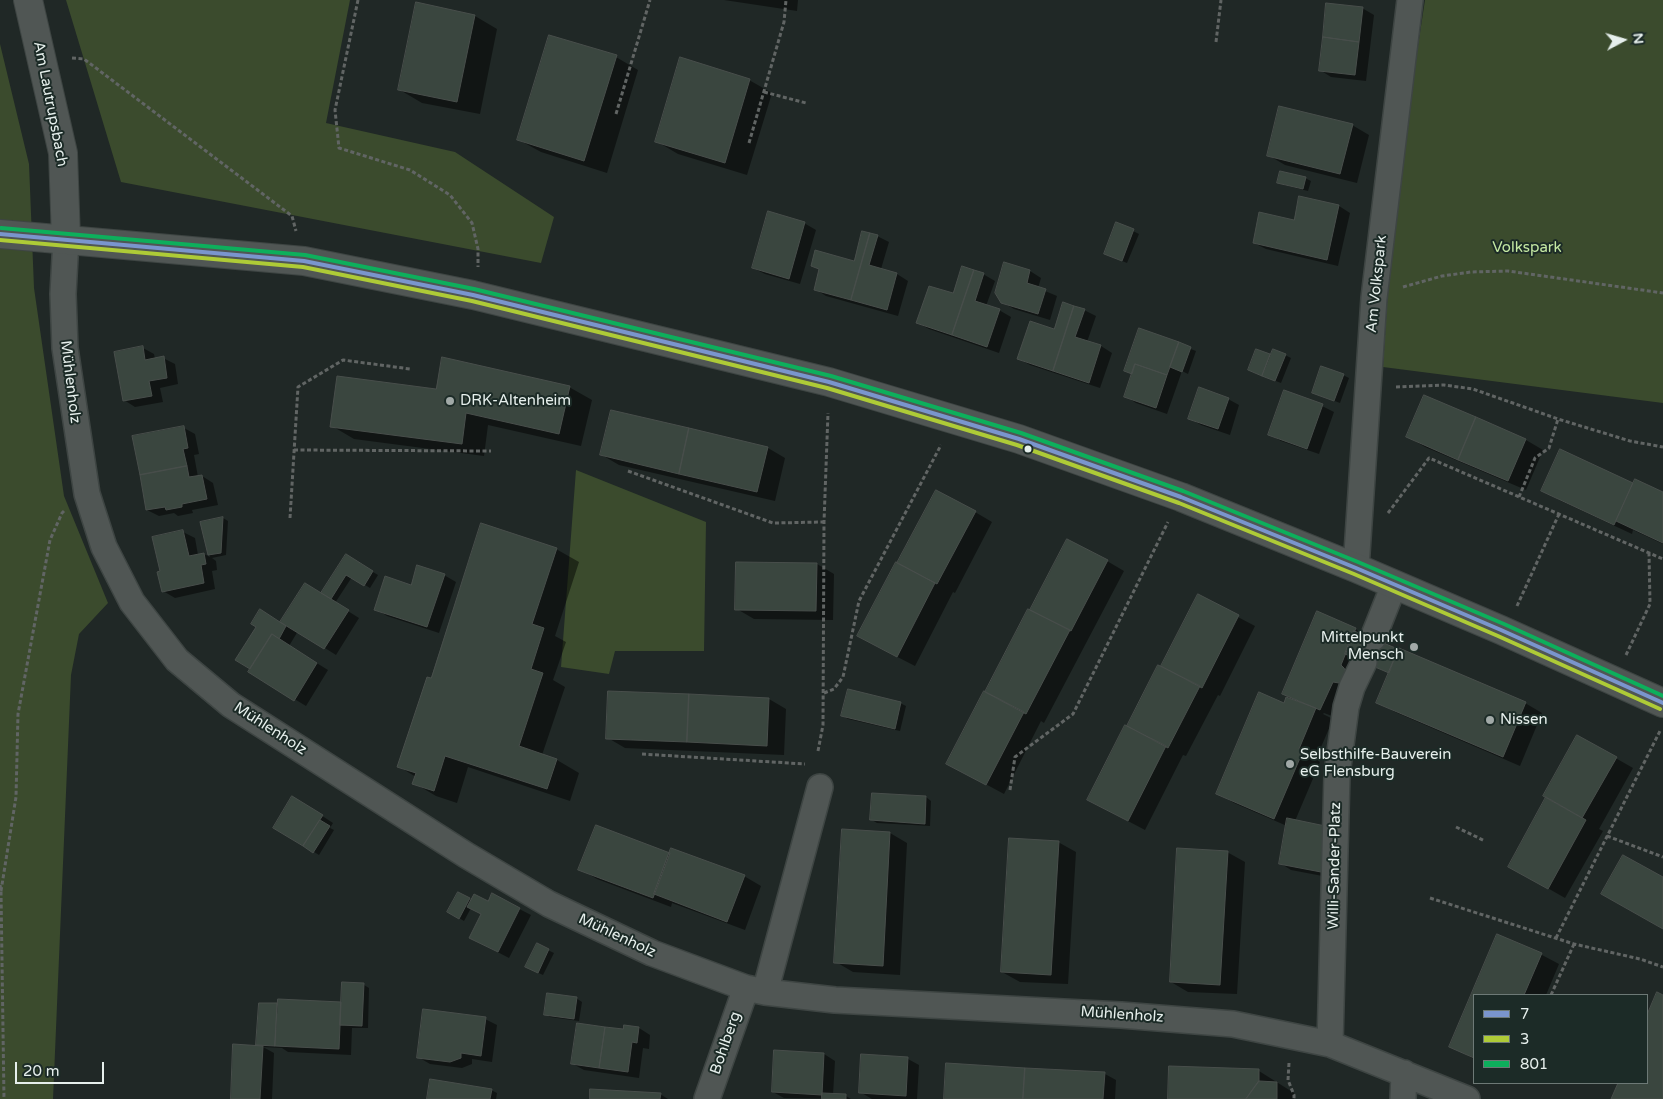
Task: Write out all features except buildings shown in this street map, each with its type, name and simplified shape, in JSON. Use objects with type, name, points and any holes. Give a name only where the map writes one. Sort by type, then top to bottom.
[{"type":"main road","name":"Am Lautrupsbach","points":[[28,0],[42,54],[63,153],[66,239]]},
{"type":"main road","points":[[0,234],[304,261],[473,294],[829,382],[1019,440],[1181,497],[1356,568],[1663,703]]},
{"type":"street","name":"Am Volkspark","points":[[1356,568],[1374,298],[1410,0]]},
{"type":"street","name":"Mühlenholz","points":[[66,239],[63,294],[65,348],[87,494],[104,547],[132,602],[177,660],[231,705],[466,855],[549,904],[652,953],[756,990],[835,1000],[1121,1015],[1224,1023],[1290,1034],[1330,1044],[1467,1099]]},
{"type":"street","points":[[1373,638],[1394,585]]},
{"type":"street","name":"Willi-Sander-Platz","points":[[1330,1044],[1337,774],[1346,707],[1352,687],[1364,662]]},
{"type":"street","points":[[756,990],[820,787]]},
{"type":"street","name":"Bohlberg","points":[[707,1099],[756,990]]},
{"type":"street","points":[[1403,1099],[1404,1073]]},
{"type":"path","points":[[358,0],[335,110],[339,148],[410,170],[450,195],[472,223],[478,249],[478,272],[473,294]]},
{"type":"path","points":[[616,114],[650,0]]},
{"type":"path","points":[[749,144],[784,22],[786,0]]},
{"type":"path","points":[[1216,42],[1221,0]]},
{"type":"path","points":[[42,54],[84,60],[292,216],[304,261]]},
{"type":"path","points":[[764,92],[806,103]]},
{"type":"path","points":[[1374,298],[1398,288],[1442,276],[1471,272],[1508,271],[1663,293]]},
{"type":"path","points":[[290,518],[298,387],[343,360],[410,369]]},
{"type":"path","points":[[818,751],[823,725],[824,693],[824,522],[829,382]]},
{"type":"path","points":[[1368,387],[1444,385],[1474,389],[1558,419],[1630,441],[1663,447]]},
{"type":"path","points":[[1519,497],[1535,458],[1549,448],[1558,419]]},
{"type":"path","points":[[824,693],[834,689],[843,677],[859,602],[954,420]]},
{"type":"path","points":[[294,450],[491,451]]},
{"type":"path","points":[[1387,514],[1429,458],[1663,559]]},
{"type":"path","points":[[628,471],[773,523],[824,522]]},
{"type":"path","points":[[4,1099],[2,890],[16,797],[18,714],[50,540],[62,513],[87,494]]},
{"type":"path","points":[[1010,790],[1016,756],[1073,714],[1181,497]]},
{"type":"path","points":[[1505,632],[1559,514]]},
{"type":"path","points":[[1614,681],[1650,604],[1649,553]]},
{"type":"path","points":[[1556,938],[1663,726]]},
{"type":"path","points":[[642,754],[808,764]]},
{"type":"path","points":[[1456,826],[1484,842]]},
{"type":"path","points":[[1607,836],[1663,857]]},
{"type":"path","points":[[0,885],[2,890]]},
{"type":"path","points":[[1430,898],[1574,944],[1640,959],[1663,967]]},
{"type":"path","points":[[1551,994],[1574,944]]},
{"type":"path","points":[[1290,1034],[1288,1080],[1294,1099]]},
{"type":"green space","points":[[66,0],[350,0],[326,123],[455,152],[554,217],[541,263],[121,182]]},
{"type":"green space","name":"Volkspark","points":[[1425,0],[1663,0],[1663,403],[1383,367],[1393,209]]},
{"type":"green space","points":[[0,44],[29,164],[34,288],[64,496],[108,603],[79,634],[71,675],[53,1099],[0,1099]]},
{"type":"green space","points":[[576,470],[706,522],[704,651],[615,651],[609,674],[561,667]]},
{"type":"transit line","name":"801","points":[[1,228],[305,255],[474,289],[831,376],[1021,433],[1183,491],[1504,624],[1663,696]]},
{"type":"transit line","name":"7","points":[[0,234],[304,261],[473,295],[829,382],[1019,439],[1181,497],[1356,568],[1501,630],[1663,703]]},
{"type":"transit line","name":"3","points":[[0,240],[303,267],[472,301],[827,388],[1017,445],[1179,503],[1354,574],[1660,709]]},
{"type":"place","name":"DRK-Altenheim","points":[[450,401]]},
{"type":"place","name":"Mittelpunkt Mensch","points":[[1414,647]]},
{"type":"place","name":"Nissen","points":[[1490,720]]},
{"type":"place","name":"Selbsthilfe-Bauverein eG Flensburg","points":[[1290,764]]}]
